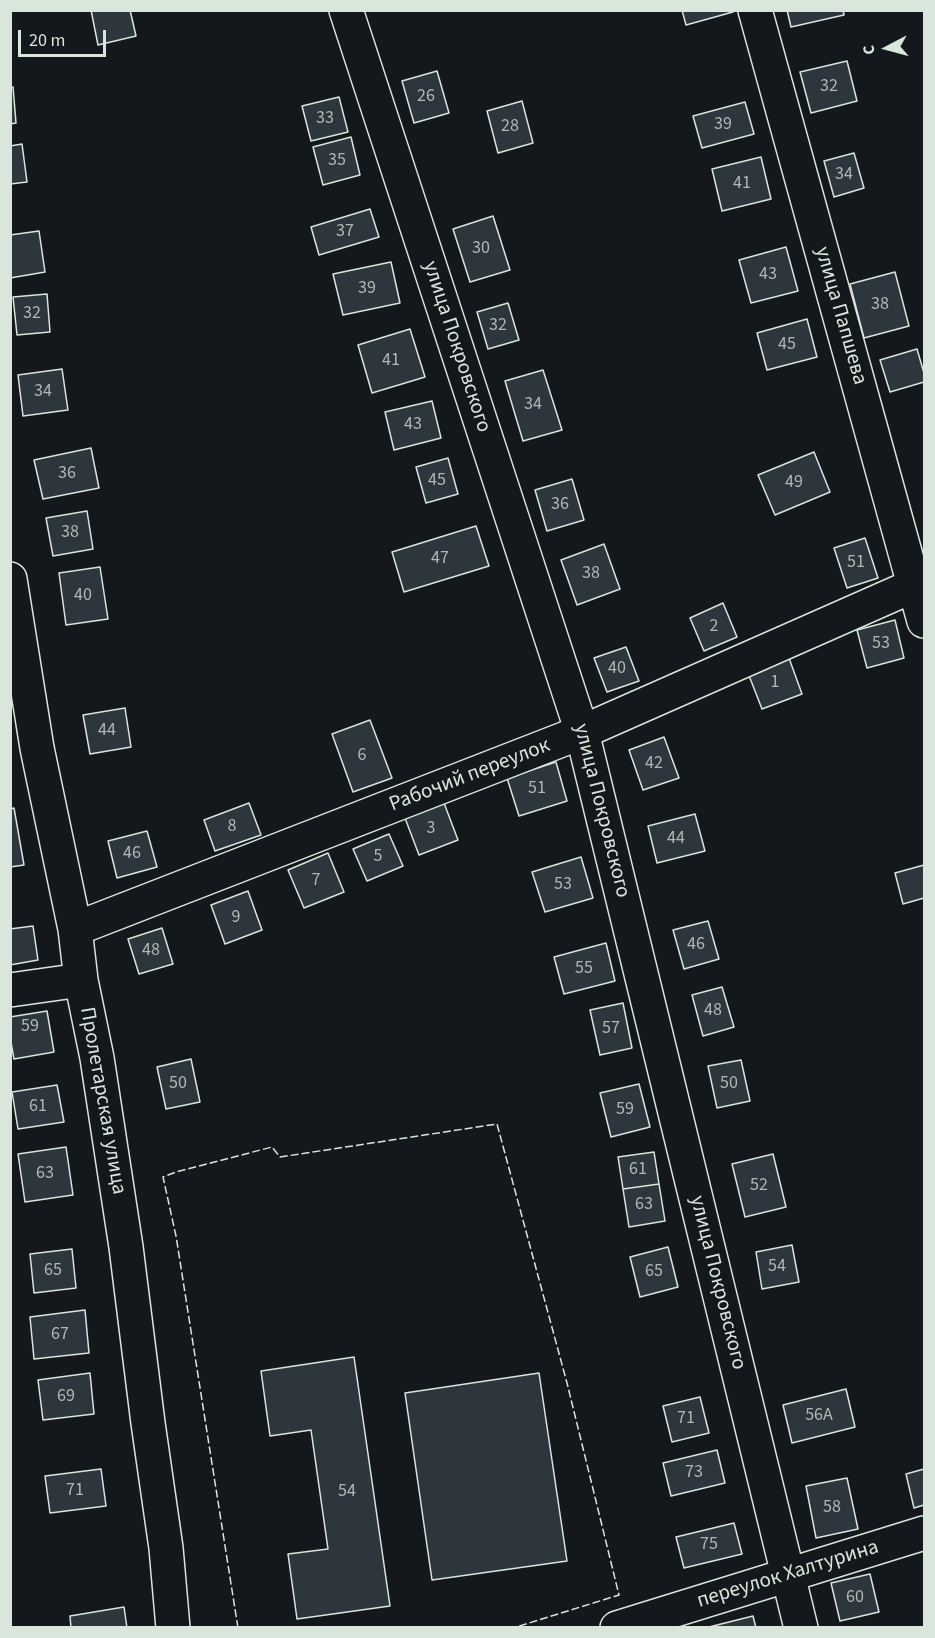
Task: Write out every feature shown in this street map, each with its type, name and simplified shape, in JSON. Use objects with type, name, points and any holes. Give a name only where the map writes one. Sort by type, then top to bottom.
[{"type":"street","name":"улица Покровского","points":[[346,10],[582,732],[801,1628]]},
{"type":"street","name":"улица Папшева","points":[[755,10],[920,583],[924,621]]},
{"type":"street","name":"Пролетарская улица","points":[[10,579],[37,748],[75,928],[81,980],[97,1058],[126,1247],[166,1548],[173,1628]]},
{"type":"street","name":"Рабочий переулок","points":[[75,928],[582,732],[920,583]]},
{"type":"street","points":[[10,990],[81,980]]},
{"type":"street","name":"переулок Халтурина","points":[[617,1628],[924,1533]]},
{"type":"building","points":[[91,10],[130,10],[136,36],[98,45]]},
{"type":"building","points":[[682,10],[733,10],[733,12],[686,25]]},
{"type":"building","points":[[787,10],[843,10],[844,15],[791,27]]},
{"type":"building","points":[[847,61],[857,101],[811,113],[800,72]]},
{"type":"building","points":[[437,71],[449,113],[414,123],[402,81]]},
{"type":"building","points":[[13,87],[16,123],[10,124],[10,88]]},
{"type":"building","points":[[339,97],[348,132],[311,141],[302,106]]},
{"type":"building","points":[[522,101],[533,143],[498,153],[487,111]]},
{"type":"building","points":[[745,102],[754,134],[702,148],[693,116]]},
{"type":"building","points":[[351,137],[360,175],[323,185],[313,147]]},
{"type":"building","points":[[22,144],[27,182],[10,184],[10,146]]},
{"type":"building","points":[[854,153],[864,188],[834,197],[824,161]]},
{"type":"building","points":[[761,157],[771,199],[722,211],[712,169]]},
{"type":"building","points":[[370,209],[379,237],[319,255],[311,227]]},
{"type":"building","points":[[493,216],[510,270],[470,282],[453,229]]},
{"type":"building","points":[[39,231],[45,272],[10,278],[10,235]]},
{"type":"building","points":[[786,247],[798,291],[751,303],[739,260]]},
{"type":"building","points":[[391,262],[400,303],[343,315],[333,274]]},
{"type":"building","points":[[895,272],[909,326],[864,338],[850,284]]},
{"type":"building","points":[[47,294],[50,332],[17,335],[13,297]]},
{"type":"building","points":[[508,303],[519,340],[488,349],[477,312]]},
{"type":"building","points":[[807,319],[817,357],[767,370],[757,333]]},
{"type":"building","points":[[410,329],[425,377],[372,393],[358,345]]},
{"type":"building","points":[[917,349],[924,373],[924,382],[890,392],[880,360]]},
{"type":"building","points":[[62,369],[68,410],[23,416],[18,375]]},
{"type":"building","points":[[543,370],[562,430],[523,441],[505,381]]},
{"type":"building","points":[[432,401],[441,438],[394,450],[385,412]]},
{"type":"building","points":[[91,448],[99,488],[43,499],[34,460]]},
{"type":"building","points":[[814,452],[830,492],[775,515],[758,475]]},
{"type":"building","points":[[448,458],[458,494],[426,503],[416,467]]},
{"type":"building","points":[[572,479],[584,520],[547,531],[535,490]]},
{"type":"building","points":[[87,511],[93,549],[53,556],[46,518]]},
{"type":"building","points":[[476,526],[489,566],[404,592],[392,552]]},
{"type":"building","points":[[865,538],[878,578],[847,588],[834,548]]},
{"type":"building","points":[[604,544],[620,589],[577,605],[561,560]]},
{"type":"building","points":[[100,567],[108,619],[66,625],[59,573]]},
{"type":"building","points":[[723,603],[737,637],[704,651],[690,618]]},
{"type":"building","points":[[895,620],[904,658],[867,668],[857,630]]},
{"type":"building","points":[[626,647],[639,681],[607,692],[594,658]]},
{"type":"building","points":[[789,658],[802,694],[762,709],[748,673]]},
{"type":"building","points":[[125,708],[131,747],[90,754],[83,715]]},
{"type":"building","points":[[370,720],[392,778],[353,792],[332,734]]},
{"type":"building","points":[[664,737],[679,778],[643,790],[629,750]]},
{"type":"building","points":[[556,762],[567,801],[519,816],[507,778]]},
{"type":"building","points":[[249,803],[261,835],[215,851],[204,820]]},
{"type":"building","points":[[444,803],[458,840],[419,855],[405,818]]},
{"type":"building","points":[[14,808],[24,865],[10,867],[10,809]]},
{"type":"building","points":[[695,814],[705,851],[657,863],[648,826]]},
{"type":"building","points":[[147,831],[157,867],[117,878],[108,841]]},
{"type":"building","points":[[389,834],[403,866],[367,881],[353,849]]},
{"type":"building","points":[[328,853],[344,892],[304,908],[288,870]]},
{"type":"building","points":[[581,857],[593,898],[545,912],[532,872]]},
{"type":"building","points":[[924,865],[924,898],[903,904],[895,873]]},
{"type":"building","points":[[248,891],[262,930],[225,944],[211,905]]},
{"type":"building","points":[[708,921],[719,959],[684,969],[673,930]]},
{"type":"building","points":[[33,926],[38,960],[10,965],[10,929]]},
{"type":"building","points":[[162,928],[173,964],[139,974],[128,939]]},
{"type":"building","points":[[606,943],[615,981],[564,994],[554,957]]},
{"type":"building","points":[[722,987],[734,1027],[703,1036],[692,995]]},
{"type":"building","points":[[623,1003],[632,1048],[600,1055],[590,1010]]},
{"type":"building","points":[[47,1011],[54,1052],[14,1059],[10,1037],[10,1017]]},
{"type":"building","points":[[191,1059],[200,1102],[166,1109],[157,1067]]},
{"type":"building","points":[[741,1060],[750,1101],[717,1108],[708,1066]]},
{"type":"building","points":[[639,1084],[650,1127],[611,1137],[600,1093]]},
{"type":"building","points":[[57,1085],[64,1122],[18,1129],[12,1092]]},
{"type":"building","points":[[66,1147],[73,1195],[25,1202],[18,1154]]},
{"type":"building","points":[[654,1152],[659,1184],[623,1189],[618,1157]]},
{"type":"building","points":[[773,1154],[786,1207],[745,1217],[732,1164]]},
{"type":"building","points":[[659,1184],[665,1221],[629,1227],[623,1189]]},
{"type":"building","points":[[792,1245],[799,1282],[762,1289],[756,1252]]},
{"type":"building","points":[[668,1247],[678,1287],[640,1297],[630,1257]]},
{"type":"building","points":[[72,1249],[76,1288],[34,1293],[30,1254]]},
{"type":"building","points":[[85,1310],[89,1353],[34,1359],[30,1317]]},
{"type":"building","points":[[354,1357],[390,1606],[297,1619],[288,1554],[328,1549],[311,1430],[270,1436],[261,1371]]},
{"type":"building","points":[[90,1373],[94,1414],[43,1420],[38,1380]]},
{"type":"building","points":[[539,1373],[567,1561],[432,1580],[405,1393]]},
{"type":"building","points":[[846,1389],[855,1427],[792,1443],[783,1405]]},
{"type":"building","points":[[700,1397],[709,1433],[672,1442],[663,1406]]},
{"type":"building","points":[[717,1450],[725,1483],[671,1496],[663,1463]]},
{"type":"building","points":[[101,1469],[106,1506],[50,1513],[45,1476]]},
{"type":"building","points":[[924,1469],[924,1505],[914,1508],[906,1474]]},
{"type":"building","points":[[847,1478],[858,1529],[816,1538],[806,1486]]},
{"type":"building","points":[[734,1523],[742,1554],[684,1568],[676,1537]]},
{"type":"building","points":[[870,1574],[879,1612],[840,1621],[831,1583]]},
{"type":"building","points":[[124,1607],[127,1628],[71,1628],[70,1616]]},
{"type":"building","points":[[753,1616],[756,1628],[705,1628]]},
{"type":"fence","points":[[238,1628],[176,1236],[163,1177],[272,1147],[280,1157],[497,1124],[567,1383],[619,1595],[513,1628]]}]
